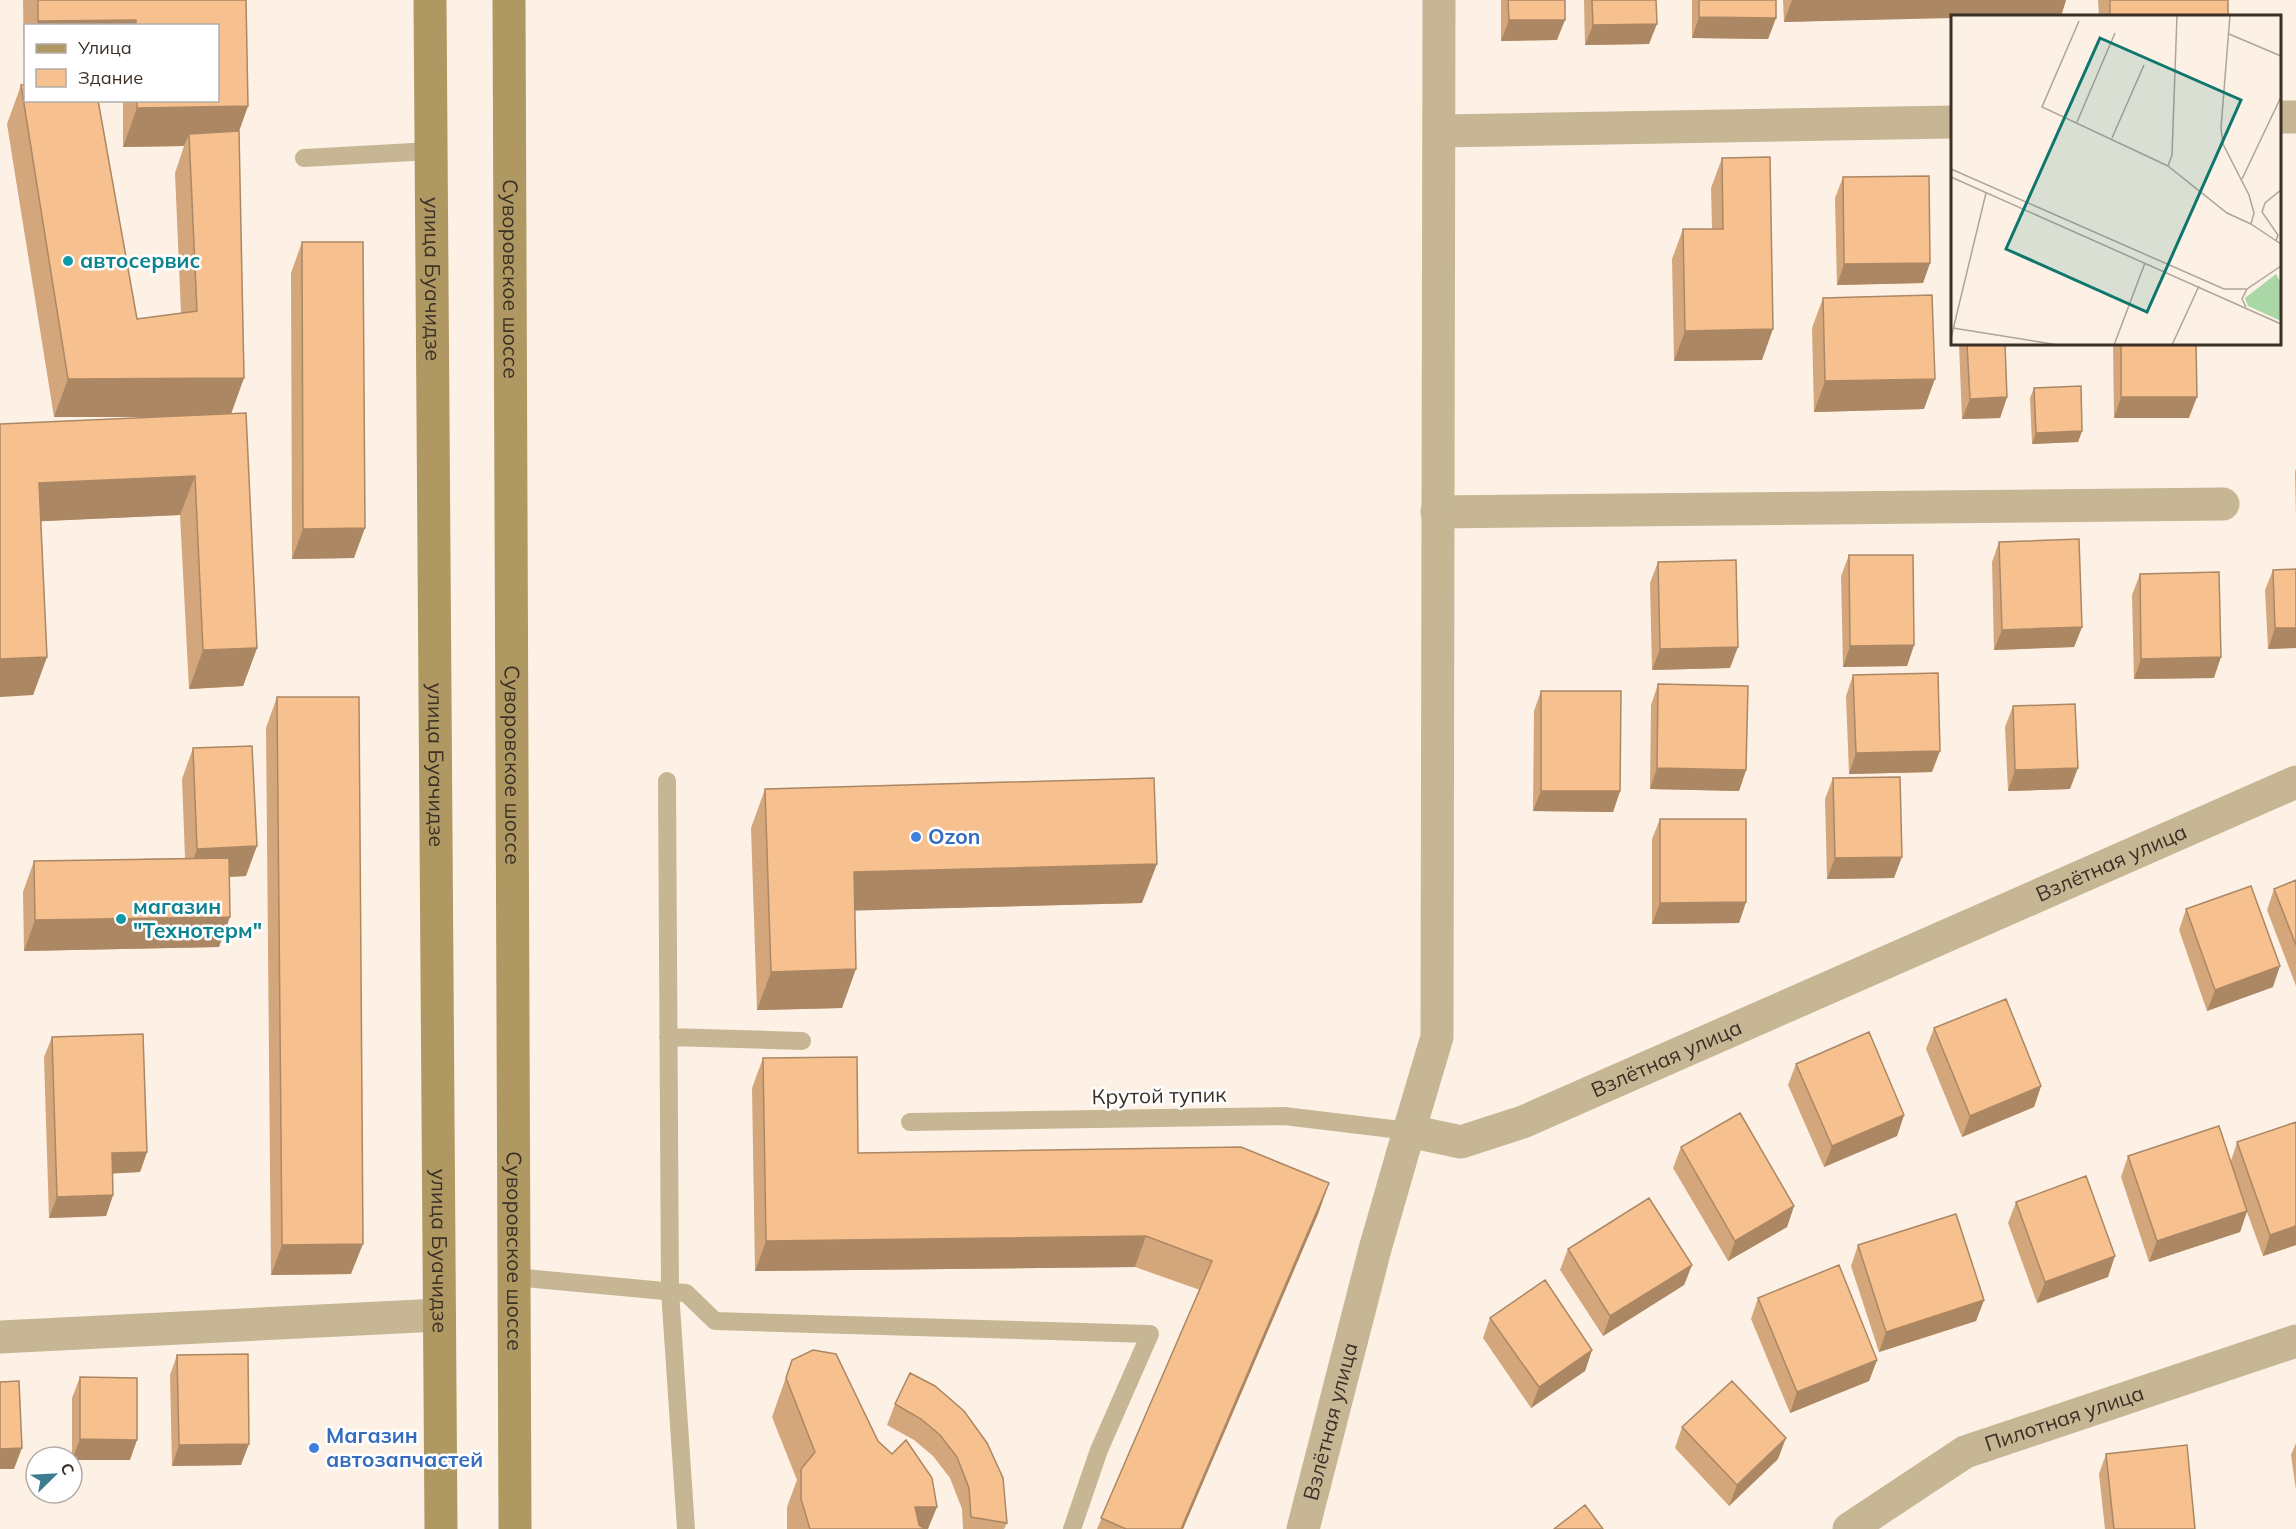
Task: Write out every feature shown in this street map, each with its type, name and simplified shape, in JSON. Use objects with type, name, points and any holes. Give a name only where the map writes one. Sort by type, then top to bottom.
[{"type":"main road","name":"улица Буачидзе","points":[[430,0],[441,1529]]},
{"type":"main road","name":"Суворовское шоссе","points":[[508,0],[515,1529]]},
{"type":"street","points":[[1409,1131],[1437,1036],[1439,0]]},
{"type":"street","points":[[1440,131],[1951,122]]},
{"type":"street","points":[[1437,512],[2223,504]]},
{"type":"street","name":"Взлётная улица","points":[[1303,1529],[1375,1249],[1409,1131],[1461,1142],[1523,1122],[2296,782]]},
{"type":"street","points":[[0,1337],[439,1314]]},
{"type":"street","name":"Пилотная улица","points":[[1849,1529],[1965,1452],[2296,1341]]},
{"type":"lane","points":[[304,158],[431,151]]},
{"type":"lane","points":[[667,781],[670,1291],[686,1529]]},
{"type":"lane","points":[[668,1037],[801,1041]]},
{"type":"lane","name":"Крутой тупик","points":[[910,1122],[1284,1116],[1409,1131]]},
{"type":"lane","points":[[514,1277],[686,1293],[715,1321],[1150,1334],[1099,1450],[1072,1529]]},
{"type":"building","points":[[38,0],[246,0],[248,106],[137,108],[137,102],[219,102],[219,24],[136,24],[136,20],[38,21]]},
{"type":"building","points":[[1508,0],[1565,0],[1565,20],[1509,20]]},
{"type":"building","points":[[1592,0],[1656,0],[1657,24],[1593,25]]},
{"type":"building","points":[[1699,0],[1776,0],[1776,18],[1699,17]]},
{"type":"building","points":[[2110,0],[2228,0],[2228,15],[2110,15]]},
{"type":"building","name":"автосервис","points":[[24,84],[24,102],[98,102],[137,319],[197,311],[189,134],[239,131],[244,378],[68,379],[21,85]]},
{"type":"building","points":[[1770,157],[1773,329],[1685,331],[1683,229],[1723,229],[1722,158]]},
{"type":"building","points":[[1929,176],[1930,263],[1844,264],[1843,177]]},
{"type":"building","points":[[302,242],[363,242],[365,528],[303,529]]},
{"type":"building","points":[[1932,295],[1935,379],[1825,381],[1823,298]]},
{"type":"building","points":[[1967,345],[2005,345],[2007,397],[1970,399]]},
{"type":"building","points":[[2121,345],[2196,345],[2197,397],[2121,397]]},
{"type":"building","points":[[2081,386],[2082,431],[2036,433],[2034,388]]},
{"type":"building","points":[[246,413],[257,648],[203,650],[195,476],[39,483],[47,657],[0,659],[0,424]]},
{"type":"building","points":[[2079,539],[2082,627],[2002,630],[1999,542]]},
{"type":"building","points":[[1849,555],[1913,555],[1914,645],[1850,646]]},
{"type":"building","points":[[1736,560],[1738,647],[1660,649],[1658,562]]},
{"type":"building","points":[[2296,569],[2296,628],[2275,628],[2273,570]]},
{"type":"building","points":[[2219,572],[2221,657],[2141,659],[2140,574]]},
{"type":"building","points":[[1938,673],[1940,751],[1856,753],[1853,675]]},
{"type":"building","points":[[1658,684],[1748,686],[1746,770],[1657,768]]},
{"type":"building","points":[[1541,691],[1621,691],[1620,791],[1541,791]]},
{"type":"building","points":[[277,697],[359,697],[363,1244],[282,1245]]},
{"type":"building","points":[[2075,704],[2078,768],[2015,770],[2013,706]]},
{"type":"building","points":[[252,746],[257,846],[197,849],[193,748]]},
{"type":"building","points":[[1900,777],[1902,857],[1835,858],[1833,778]]},
{"type":"building","points":[[1154,778],[1157,864],[854,872],[856,969],[771,972],[765,789]]},
{"type":"building","points":[[1660,819],[1746,819],[1746,902],[1660,903]]},
{"type":"building","points":[[229,858],[230,917],[35,920],[34,861]]},
{"type":"building","points":[[2296,880],[2296,945],[2274,889]]},
{"type":"building","points":[[2251,886],[2280,966],[2215,990],[2186,909]]},
{"type":"building","points":[[2006,999],[2041,1086],[1970,1116],[1934,1028]]},
{"type":"building","points":[[1869,1032],[1904,1115],[1832,1146],[1796,1064]]},
{"type":"building","points":[[143,1034],[147,1152],[112,1153],[113,1195],[57,1197],[52,1037]]},
{"type":"building","points":[[857,1057],[858,1153],[1241,1147],[1329,1183],[1181,1529],[1126,1529],[1101,1518],[1212,1261],[1146,1236],[766,1241],[763,1058]]},
{"type":"building","points":[[1740,1113],[1794,1206],[1735,1241],[1681,1147]]},
{"type":"building","points":[[2296,1122],[2296,1226],[2270,1235],[2237,1142]]},
{"type":"building","points":[[2219,1126],[2247,1211],[2157,1241],[2128,1156]]},
{"type":"building","points":[[2086,1176],[2115,1256],[2045,1282],[2016,1202]]},
{"type":"building","points":[[1649,1198],[1692,1265],[1610,1316],[1568,1249]]},
{"type":"building","points":[[1956,1214],[1984,1300],[1886,1332],[1858,1245]]},
{"type":"building","points":[[1839,1265],[1877,1360],[1797,1392],[1758,1298]]},
{"type":"building","points":[[1545,1280],[1592,1350],[1539,1387],[1490,1318]]},
{"type":"building","points":[[813,1350],[836,1354],[878,1441],[892,1454],[906,1440],[932,1478],[937,1507],[915,1507],[919,1525],[925,1529],[810,1529],[801,1499],[801,1469],[815,1452],[786,1378],[792,1360]]},
{"type":"building","points":[[248,1354],[249,1444],[179,1445],[177,1355]]},
{"type":"building","points":[[910,1373],[935,1386],[964,1411],[987,1443],[1003,1478],[1007,1523],[971,1517],[969,1488],[957,1457],[940,1435],[921,1419],[895,1404]]},
{"type":"building","points":[[80,1377],[137,1378],[137,1440],[80,1439]]},
{"type":"building","points":[[19,1381],[22,1448],[0,1449],[0,1382]]},
{"type":"building","points":[[1732,1381],[1786,1438],[1737,1485],[1682,1427]]},
{"type":"building","points":[[2187,1445],[2195,1529],[2114,1529],[2106,1454]]},
{"type":"building","points":[[1585,1505],[1603,1529],[1554,1529]]},
{"type":"place","name":"автосервис","points":[[68,261]]},
{"type":"place","name":"Ozon","points":[[916,837]]},
{"type":"place","name":"магазин \"Технотерм\"","points":[[121,919]]},
{"type":"place","name":"Магазин автозапчастей","points":[[314,1448]]}]
